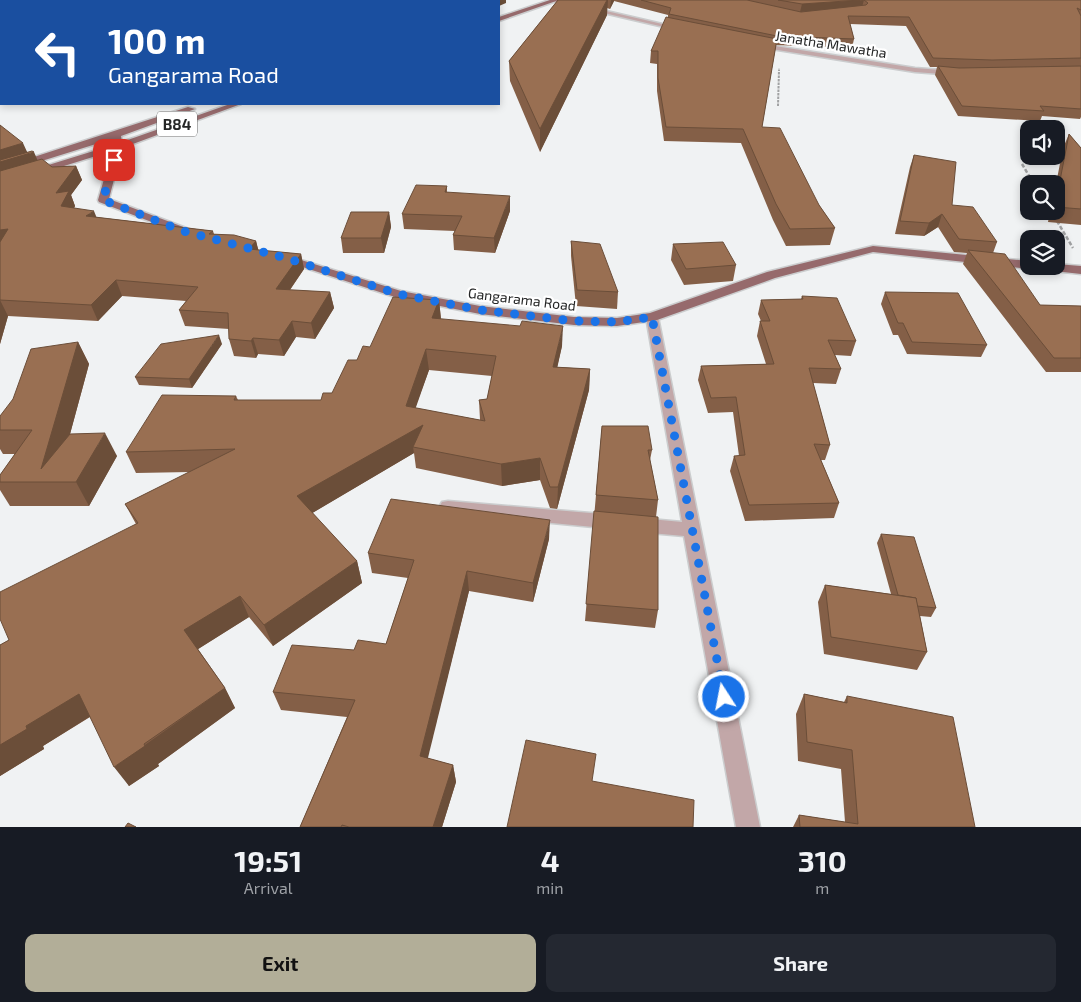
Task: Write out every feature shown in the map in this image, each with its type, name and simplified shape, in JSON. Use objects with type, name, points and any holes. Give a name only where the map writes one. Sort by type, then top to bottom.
[{"type":"main road","points":[[507,8],[533,0]]},
{"type":"main road","points":[[500,18],[554,0]]},
{"type":"main road","name":"B84","points":[[0,171],[117,140],[234,105]]},
{"type":"main road","name":"B84","points":[[0,183],[117,140],[198,106]]},
{"type":"main road","points":[[117,140],[103,200],[201,236]]},
{"type":"main road","name":"Gangarama Road","points":[[273,255],[398,294],[480,310],[574,321],[617,322],[652,317],[770,275],[873,250],[1020,264]]},
{"type":"main road","points":[[1065,268],[1081,270]]},
{"type":"street","points":[[554,0],[686,30]]},
{"type":"street","name":"Janatha Mawatha","points":[[743,42],[782,50],[915,70],[963,73]]},
{"type":"street","points":[[652,317],[748,827]]},
{"type":"street","points":[[430,506],[693,530]]},
{"type":"path","points":[[778,106],[777,82],[782,50]]},
{"type":"path","points":[[1056,220],[1076,253]]},
{"type":"building","points":[[558,0],[607,0],[540,129],[509,61]]},
{"type":"building","points":[[641,0],[747,0],[801,12],[866,5],[868,3],[864,0],[1081,0],[1081,10],[1077,8],[1081,16],[1081,58],[992,60],[933,58],[909,17],[848,16],[854,39],[777,36],[669,14],[671,8]]},
{"type":"building","points":[[778,0],[860,0],[802,4]]},
{"type":"building","points":[[666,17],[777,39],[762,127],[780,128],[819,205],[835,228],[790,229],[776,204],[743,129],[666,127],[658,78],[658,51],[651,51]]},
{"type":"building","points":[[938,66],[959,68],[1081,66],[1081,109],[1040,106],[1044,111],[962,106]]},
{"type":"building","points":[[0,125],[23,143],[0,150]]},
{"type":"building","points":[[1069,134],[1081,148],[1081,209],[1065,208],[1065,175],[1061,175],[1063,165],[1065,165]]},
{"type":"building","points":[[34,152],[0,162],[0,160]]},
{"type":"building","points":[[914,155],[956,162],[952,205],[973,207],[997,242],[959,239],[942,214],[929,223],[900,221]]},
{"type":"building","points":[[42,159],[52,167],[76,166],[56,193],[69,191],[61,206],[94,211],[86,216],[213,231],[209,234],[234,235],[256,241],[249,249],[301,254],[276,289],[330,292],[311,323],[292,321],[279,340],[253,338],[251,341],[229,339],[228,313],[179,310],[198,287],[116,280],[91,305],[0,300],[0,242],[8,229],[0,230],[0,171]]},
{"type":"building","points":[[416,185],[447,186],[445,192],[510,196],[494,238],[453,235],[462,216],[402,214]]},
{"type":"building","points":[[351,212],[389,212],[381,238],[341,238]]},
{"type":"building","points":[[571,241],[600,244],[618,292],[577,290]]},
{"type":"building","points":[[723,242],[736,265],[686,269],[673,244]]},
{"type":"building","points":[[968,250],[1005,254],[1040,305],[1081,306],[1081,358],[1054,358]]},
{"type":"building","points":[[885,292],[958,293],[987,345],[912,342],[903,323],[898,323]]},
{"type":"building","points":[[802,296],[837,298],[856,341],[828,340],[841,369],[809,368],[830,445],[814,444],[839,503],[749,505],[734,456],[745,455],[736,397],[711,398],[701,366],[774,364],[760,321],[770,321],[761,300],[803,299]]},
{"type":"building","points":[[393,297],[439,300],[432,318],[520,326],[522,321],[563,326],[553,367],[590,369],[558,487],[550,487],[540,458],[501,464],[413,447],[423,425],[297,496],[357,561],[264,625],[240,596],[184,630],[225,688],[114,767],[79,694],[26,726],[27,729],[0,745],[0,645],[9,640],[0,619],[0,592],[138,523],[125,504],[235,449],[126,452],[162,395],[236,396],[234,400],[321,400],[323,393],[332,393],[348,360],[357,360],[363,346],[370,347]],"holes":[[[426,349],[496,356],[487,399],[479,400],[485,421],[406,406]]]},
{"type":"building","points":[[219,335],[189,379],[135,377],[161,344]]},
{"type":"building","points":[[78,342],[41,469],[70,434],[105,433],[76,482],[0,482],[0,475],[32,430],[0,430],[0,416],[13,399],[31,349]]},
{"type":"building","points":[[602,426],[648,426],[652,450],[648,450],[658,500],[596,495]]},
{"type":"building","points":[[391,499],[550,520],[533,583],[467,571],[420,756],[453,765],[433,827],[349,827],[342,825],[341,827],[300,827],[355,700],[273,692],[292,645],[354,650],[358,640],[386,644],[414,560],[368,553]]},
{"type":"building","points":[[594,511],[658,517],[658,610],[586,604]]},
{"type":"building","points":[[881,534],[914,537],[936,608],[917,606],[916,598],[898,595]]},
{"type":"building","points":[[825,585],[916,598],[927,652],[831,637]]},
{"type":"building","points":[[804,694],[847,703],[847,696],[953,717],[975,827],[800,827],[799,815],[858,824],[852,750],[807,742]]},
{"type":"building","points":[[526,740],[596,754],[592,781],[694,800],[693,827],[507,827]]},
{"type":"building","points":[[128,823],[136,827],[125,827]]},
{"type":"route","points":[[114,160],[103,200],[183,231],[286,258],[398,294],[480,310],[574,321],[617,322],[652,317],[724,697]]}]
